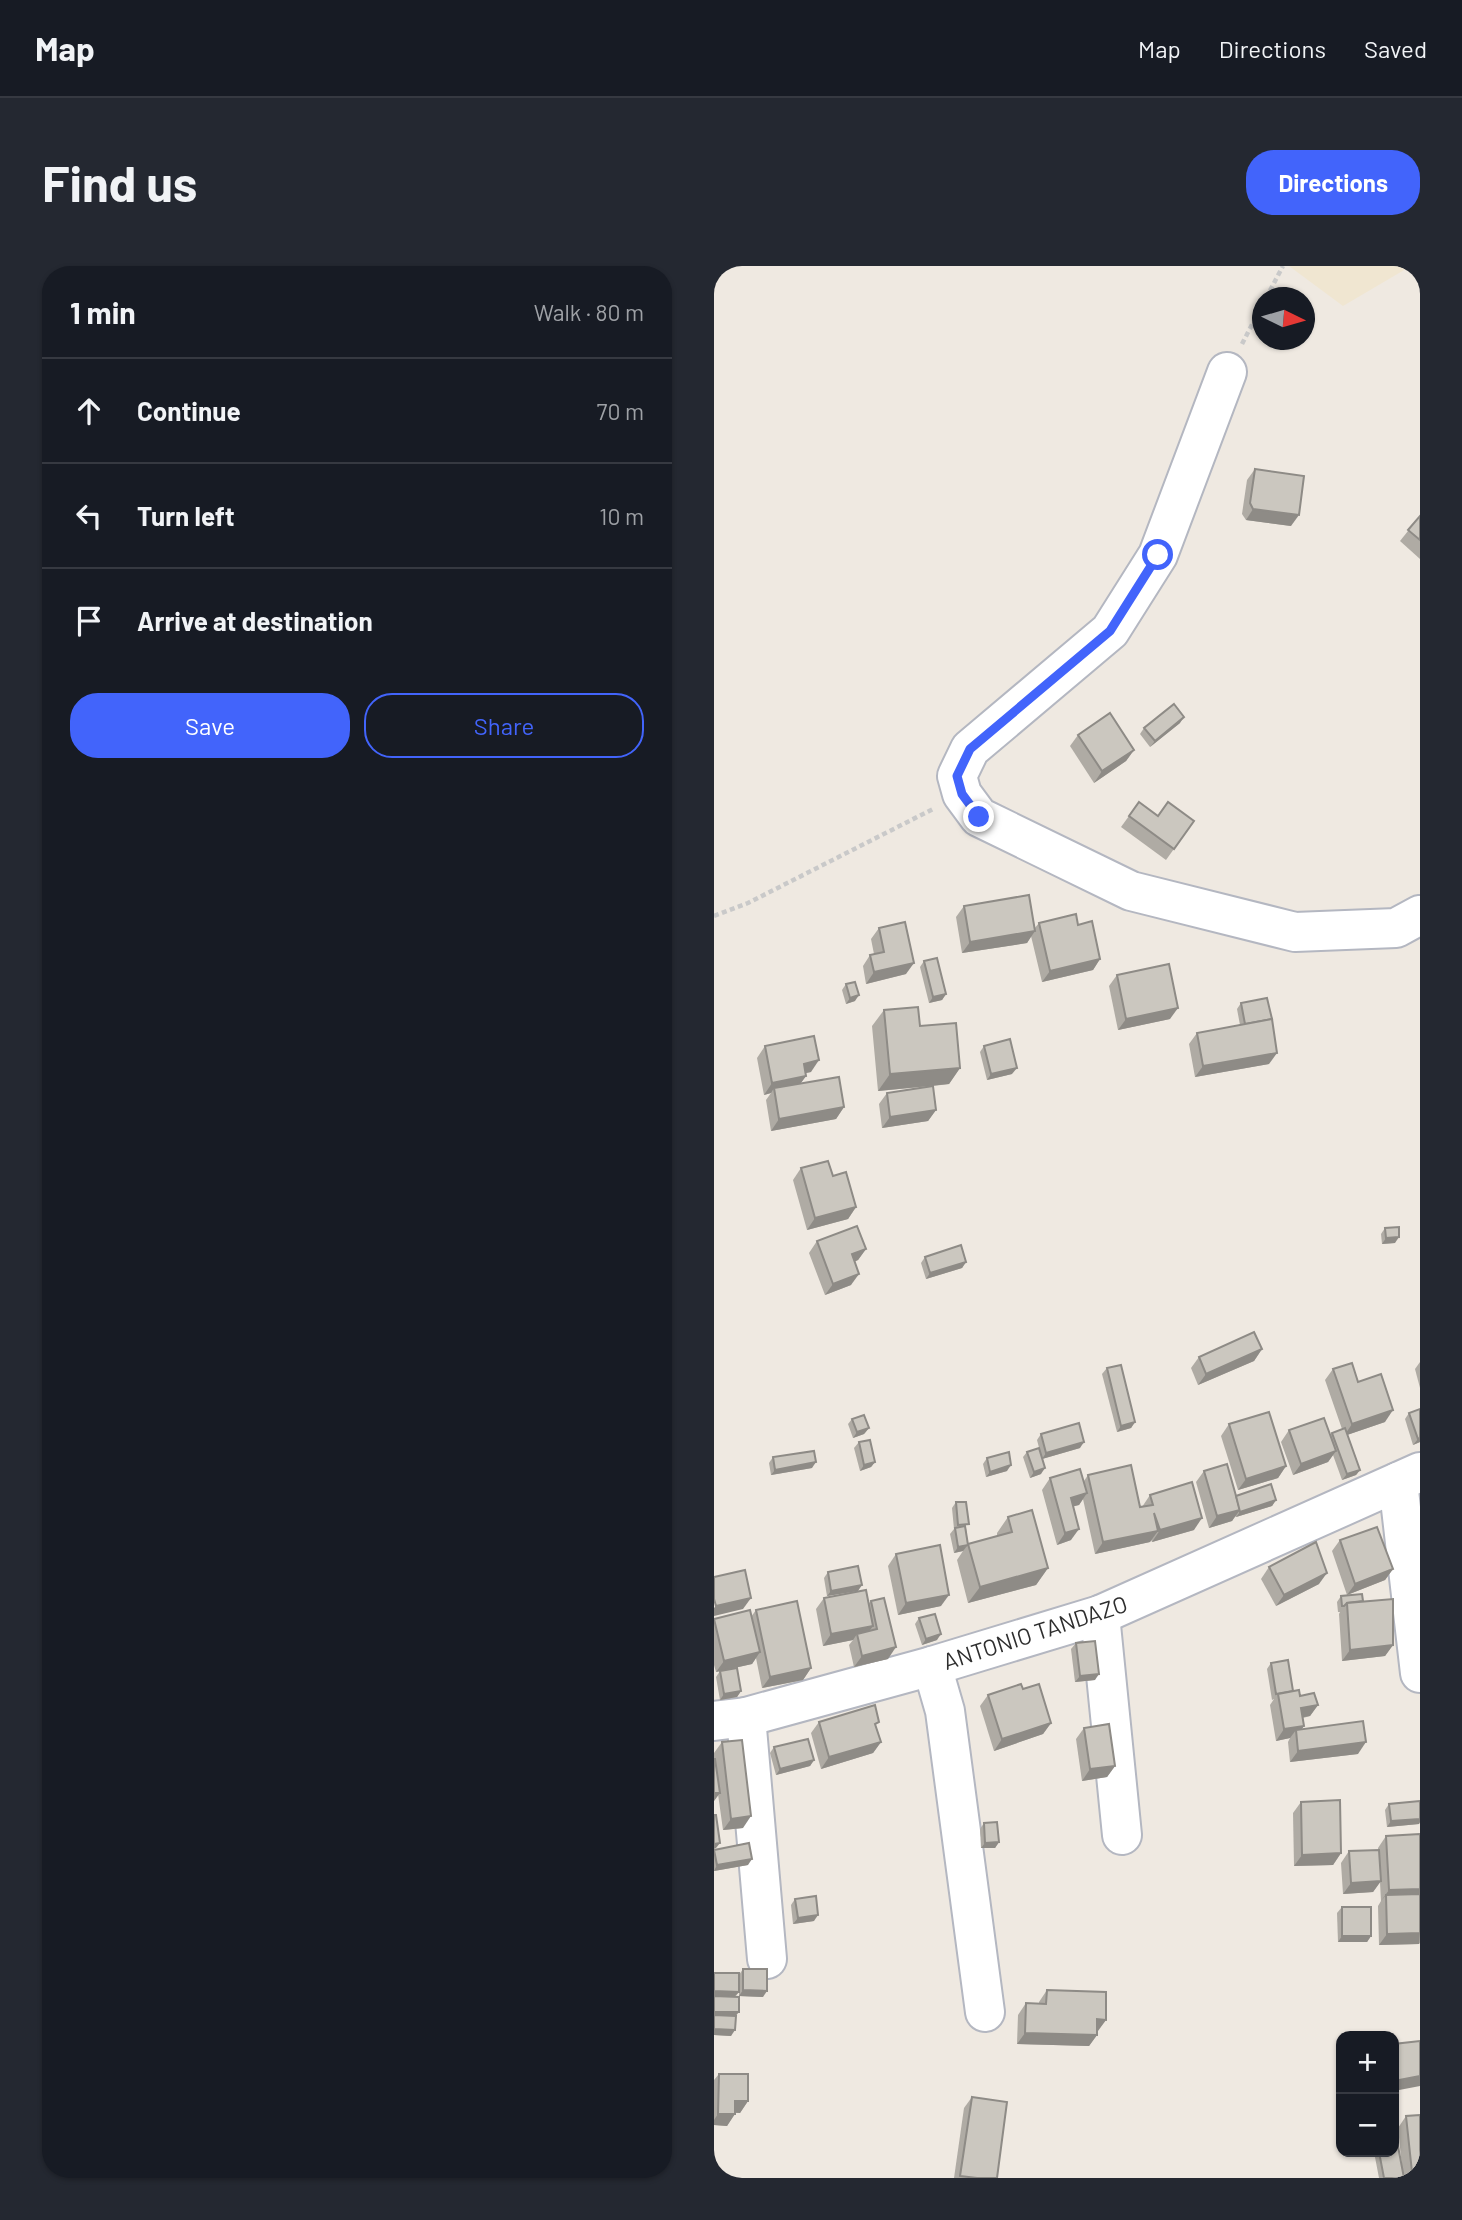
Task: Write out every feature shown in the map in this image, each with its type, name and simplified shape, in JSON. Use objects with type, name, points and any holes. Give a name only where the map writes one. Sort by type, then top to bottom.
[{"type":"street","points":[[1227,372],[1158,555],[1110,631],[970,749],[957,776],[962,794],[979,817],[1131,891],[1295,932],[1396,928],[1420,915]]},
{"type":"street","points":[[1409,1477],[1420,1674]]},
{"type":"street","name":"ANTONIO TANDAZO","points":[[730,1719],[932,1666],[1100,1615],[1409,1477]]},
{"type":"street","points":[[1100,1615],[1122,1835]]},
{"type":"street","points":[[932,1666],[945,1711],[985,2012]]},
{"type":"street","points":[[730,1719],[767,1959]]},
{"type":"path","points":[[1272,287],[1283,266]]},
{"type":"path","points":[[1227,372],[1252,324]]},
{"type":"path","points":[[714,916],[748,903],[962,794]]},
{"type":"shaded area","points":[[1289,266],[1411,266],[1343,306]]},
{"type":"building","points":[[1255,469],[1304,476],[1299,515],[1253,509],[1250,503]]},
{"type":"building","points":[[1420,516],[1420,540],[1408,530]]},
{"type":"building","points":[[1174,704],[1184,717],[1155,741],[1144,728]]},
{"type":"building","points":[[1110,713],[1134,750],[1102,771],[1078,735]]},
{"type":"building","points":[[1139,802],[1158,816],[1168,802],[1194,821],[1174,849],[1129,816]]},
{"type":"building","points":[[1029,895],[1035,931],[970,942],[964,906]]},
{"type":"building","points":[[1076,914],[1078,925],[1092,921],[1100,959],[1050,971],[1039,923]]},
{"type":"building","points":[[905,922],[914,963],[874,972],[870,955],[884,952],[879,928]]},
{"type":"building","points":[[937,958],[946,994],[933,997],[924,961]]},
{"type":"building","points":[[1169,964],[1178,1008],[1126,1019],[1117,975]]},
{"type":"building","points":[[855,982],[859,995],[850,998],[846,984]]},
{"type":"building","points":[[1267,998],[1272,1019],[1245,1024],[1241,1003]]},
{"type":"building","points":[[918,1007],[920,1026],[956,1023],[960,1068],[890,1074],[884,1010]]},
{"type":"building","points":[[1272,1019],[1277,1053],[1203,1066],[1197,1033]]},
{"type":"building","points":[[814,1036],[819,1060],[804,1064],[806,1076],[772,1083],[765,1046]]},
{"type":"building","points":[[1010,1039],[1017,1068],[991,1074],[984,1046]]},
{"type":"building","points":[[839,1077],[844,1107],[779,1119],[774,1088]]},
{"type":"building","points":[[933,1086],[936,1110],[890,1117],[887,1093]]},
{"type":"building","points":[[828,1161],[833,1176],[846,1172],[856,1207],[815,1218],[801,1168]]},
{"type":"building","points":[[857,1226],[866,1249],[852,1254],[859,1274],[833,1284],[817,1241]]},
{"type":"building","points":[[1399,1227],[1399,1237],[1386,1238],[1385,1228]]},
{"type":"building","points":[[961,1245],[966,1262],[930,1273],[925,1257]]},
{"type":"building","points":[[1254,1332],[1262,1349],[1206,1374],[1199,1357]]},
{"type":"building","points":[[1352,1363],[1358,1382],[1381,1374],[1393,1410],[1352,1424],[1333,1369]]},
{"type":"building","points":[[1121,1365],[1135,1422],[1121,1426],[1107,1368]]},
{"type":"building","points":[[1420,1409],[1420,1438],[1418,1439],[1409,1413]]},
{"type":"building","points":[[1269,1412],[1286,1466],[1246,1479],[1229,1424]]},
{"type":"building","points":[[864,1415],[869,1428],[857,1432],[852,1419]]},
{"type":"building","points":[[1324,1418],[1336,1451],[1301,1464],[1289,1430]]},
{"type":"building","points":[[1079,1423],[1084,1442],[1046,1453],[1041,1434]]},
{"type":"building","points":[[1345,1428],[1360,1470],[1347,1474],[1332,1433]]},
{"type":"building","points":[[870,1440],[875,1462],[864,1465],[859,1442]]},
{"type":"building","points":[[1039,1448],[1045,1468],[1034,1472],[1027,1452]]},
{"type":"building","points":[[814,1451],[816,1462],[775,1470],[773,1457]]},
{"type":"building","points":[[1009,1452],[1011,1465],[990,1472],[987,1458]]},
{"type":"building","points":[[1227,1464],[1240,1510],[1217,1516],[1204,1471]]},
{"type":"building","points":[[1131,1465],[1140,1507],[1153,1505],[1150,1495],[1192,1482],[1202,1518],[1160,1530],[1154,1513],[1158,1531],[1103,1542],[1088,1475]]},
{"type":"building","points":[[1080,1469],[1087,1493],[1071,1498],[1079,1529],[1065,1533],[1050,1478]]},
{"type":"building","points":[[1271,1484],[1276,1500],[1240,1512],[1236,1496]]},
{"type":"building","points":[[956,1502],[966,1502],[969,1524],[958,1525]]},
{"type":"building","points":[[1032,1510],[1048,1568],[980,1587],[968,1544],[1012,1532],[1008,1517]]},
{"type":"building","points":[[965,1526],[968,1545],[958,1547],[955,1528]]},
{"type":"building","points":[[1377,1527],[1393,1569],[1355,1584],[1340,1540]]},
{"type":"building","points":[[1316,1542],[1327,1573],[1284,1595],[1269,1567]]},
{"type":"building","points":[[940,1545],[949,1595],[906,1603],[896,1554]]},
{"type":"building","points":[[858,1566],[862,1585],[831,1591],[828,1572]]},
{"type":"building","points":[[745,1570],[751,1598],[716,1606],[714,1577]]},
{"type":"building","points":[[866,1590],[873,1626],[831,1634],[824,1598]]},
{"type":"building","points":[[1362,1594],[1363,1601],[1342,1606],[1341,1596]]},
{"type":"building","points":[[884,1598],[896,1647],[862,1656],[857,1634],[877,1629],[871,1601]]},
{"type":"building","points":[[1393,1599],[1393,1645],[1350,1650],[1347,1603]]},
{"type":"building","points":[[797,1601],[811,1668],[770,1677],[756,1610]]},
{"type":"building","points":[[750,1610],[760,1652],[724,1661],[714,1619]]},
{"type":"building","points":[[935,1614],[941,1634],[926,1639],[919,1618]]},
{"type":"building","points":[[1095,1641],[1099,1674],[1080,1676],[1076,1643]]},
{"type":"building","points":[[1288,1660],[1293,1691],[1276,1694],[1271,1663]]},
{"type":"building","points":[[737,1668],[741,1691],[724,1694],[720,1671]]},
{"type":"building","points":[[1021,1684],[1023,1689],[1039,1684],[1051,1723],[1002,1739],[988,1695]]},
{"type":"building","points":[[1299,1690],[1300,1696],[1314,1693],[1318,1705],[1301,1708],[1304,1726],[1284,1729],[1278,1694]]},
{"type":"building","points":[[875,1705],[879,1722],[875,1724],[881,1742],[829,1757],[819,1722]]},
{"type":"building","points":[[1363,1721],[1366,1742],[1298,1751],[1296,1730]]},
{"type":"building","points":[[1109,1724],[1115,1766],[1090,1769],[1084,1728]]},
{"type":"building","points":[[808,1739],[814,1760],[780,1769],[774,1747]]},
{"type":"building","points":[[742,1740],[751,1816],[731,1819],[722,1742]]},
{"type":"building","points":[[715,1759],[720,1793],[714,1793]]},
{"type":"building","points":[[1340,1800],[1341,1853],[1302,1855],[1301,1802]]},
{"type":"building","points":[[1420,1801],[1420,1819],[1391,1821],[1389,1804]]},
{"type":"building","points":[[714,1815],[720,1843],[714,1844]]},
{"type":"building","points":[[997,1822],[999,1842],[985,1843],[984,1823]]},
{"type":"building","points":[[1420,1834],[1420,1889],[1389,1890],[1386,1836]]},
{"type":"building","points":[[749,1843],[752,1859],[717,1865],[714,1850]]},
{"type":"building","points":[[1379,1850],[1381,1881],[1351,1883],[1349,1851]]},
{"type":"building","points":[[1420,1894],[1420,1933],[1387,1934],[1386,1895]]},
{"type":"building","points":[[816,1896],[818,1915],[798,1918],[795,1899]]},
{"type":"building","points":[[1342,1907],[1371,1907],[1371,1936],[1342,1936]]},
{"type":"building","points":[[743,1969],[767,1969],[767,1991],[743,1990]]},
{"type":"building","points":[[714,1973],[739,1973],[739,1992],[714,1991]]},
{"type":"building","points":[[1047,1990],[1106,1992],[1106,2020],[1097,2019],[1097,2035],[1025,2033],[1026,2003],[1046,2004]]},
{"type":"building","points":[[714,1996],[739,1997],[739,2012],[714,2012]]},
{"type":"building","points":[[714,2015],[736,2016],[735,2030],[714,2029]]},
{"type":"building","points":[[1420,2041],[1420,2076],[1399,2080],[1399,2043]]},
{"type":"building","points":[[719,2074],[748,2074],[748,2101],[735,2101],[735,2114],[718,2114]]},
{"type":"building","points":[[972,2097],[1007,2102],[997,2178],[960,2176]]},
{"type":"building","points":[[1420,2115],[1420,2172],[1412,2172],[1406,2116]]},
{"type":"building","points":[[1399,2152],[1404,2178],[1384,2178],[1380,2157],[1399,2157]]},
{"type":"route","points":[[979,817],[962,794],[957,776],[970,749],[1110,631],[1158,555]]}]
